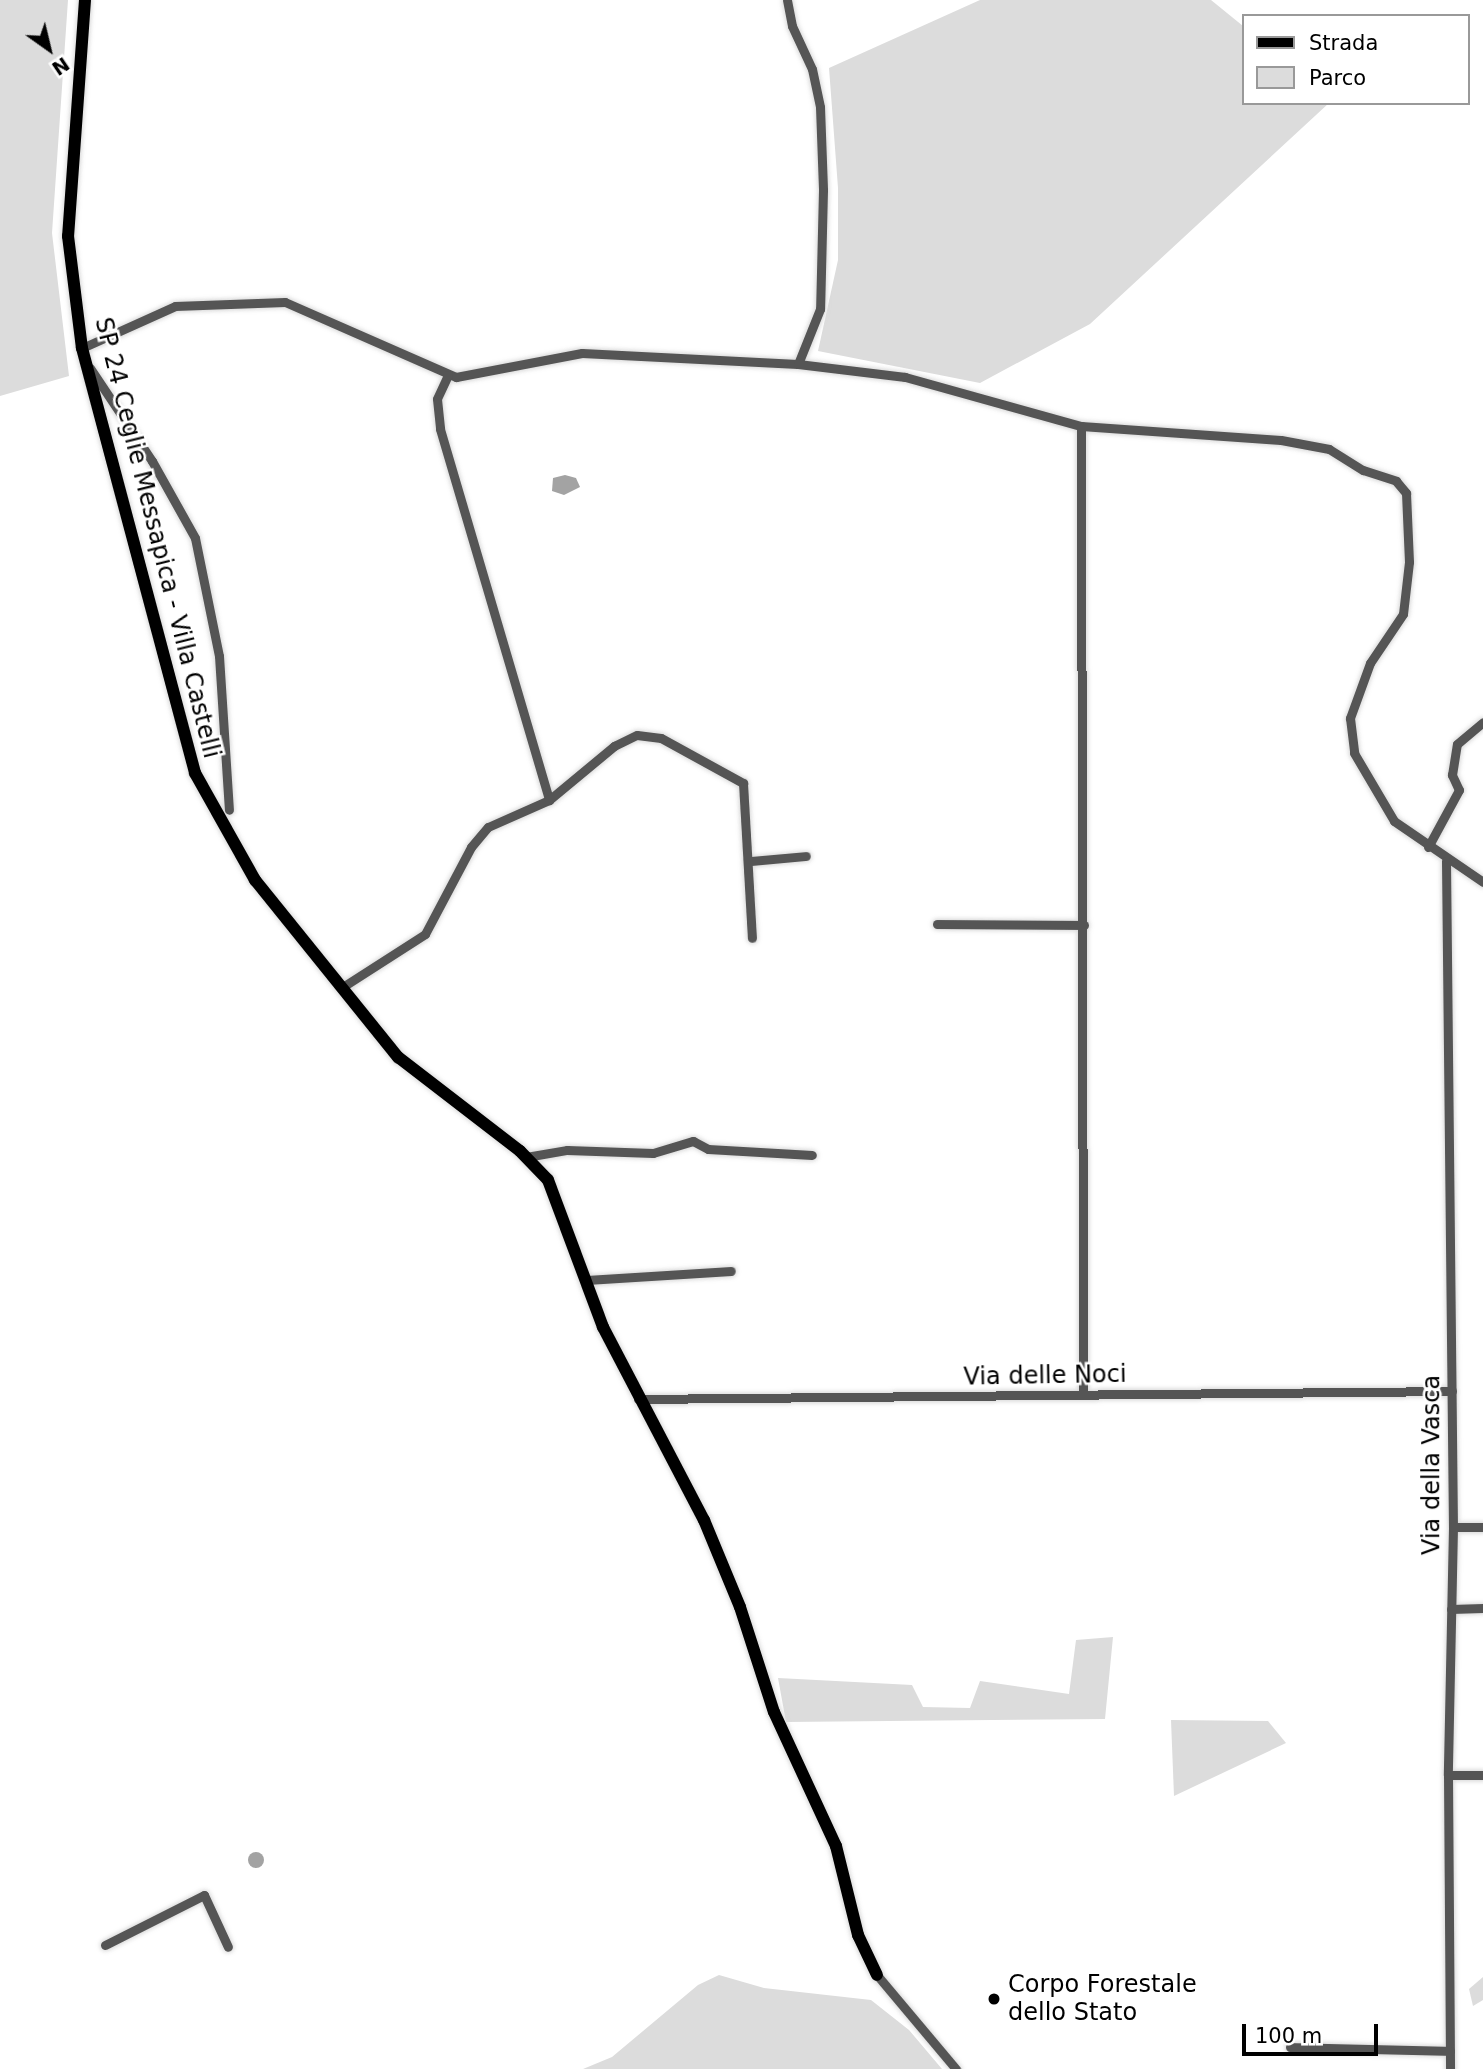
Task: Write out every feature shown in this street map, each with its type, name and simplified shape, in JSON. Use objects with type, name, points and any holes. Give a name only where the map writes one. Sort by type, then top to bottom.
[{"type":"main road","name":"SP 24 Ceglie Messapica - Villa Castelli","points":[[85,0],[68,236],[84,354],[184,743],[210,806],[256,880],[341,988],[417,1075],[526,1157],[548,1180],[559,1200],[587,1280],[638,1399],[704,1520],[740,1607],[774,1712],[836,1846],[858,1935],[877,1975]]},
{"type":"street","points":[[788,0],[792,26],[812,69],[820,107],[823,190],[820,309],[798,364]]},
{"type":"street","points":[[229,810],[219,656],[195,538],[152,461],[84,354],[175,306],[285,302],[448,375],[582,354],[798,364],[905,376],[1081,426],[1281,440],[1329,449],[1363,470],[1396,481],[1406,493],[1409,562],[1403,614],[1370,663],[1350,718],[1354,753],[1394,821],[1446,860],[1483,882]]},
{"type":"street","points":[[448,375],[437,399],[440,429],[549,800]]},
{"type":"street","points":[[1081,426],[1083,1395]]},
{"type":"street","points":[[1428,847],[1459,790],[1452,775],[1457,744],[1483,722]]},
{"type":"street","points":[[341,988],[425,934],[471,848],[488,827],[549,800],[614,747],[636,735],[651,735],[737,776],[743,783],[750,861],[752,938]]},
{"type":"street","points":[[210,806],[226,796]]},
{"type":"street","points":[[750,861],[806,856]]},
{"type":"street","name":"Via della Vasca","points":[[1446,860],[1453,1527],[1448,1775],[1450,2069]]},
{"type":"street","points":[[937,924],[1084,925]]},
{"type":"street","points":[[526,1157],[567,1150],[653,1153],[693,1141],[708,1149],[812,1155]]},
{"type":"street","points":[[587,1280],[731,1272]]},
{"type":"street","name":"Via delle Noci","points":[[638,1399],[1452,1391]]},
{"type":"street","points":[[1453,1527],[1483,1527]]},
{"type":"street","points":[[1451,1609],[1483,1608]]},
{"type":"street","points":[[1448,1775],[1483,1775]]},
{"type":"street","points":[[104,1945],[204,1895],[228,1947]]},
{"type":"street","points":[[877,1975],[956,2069]]},
{"type":"street","points":[[1290,2047],[1450,2051]]},
{"type":"green space","points":[[0,0],[68,0],[52,233],[69,376],[0,396]]},
{"type":"green space","points":[[980,0],[1211,0],[1242,25],[1242,105],[1327,105],[1090,324],[980,383],[818,351],[838,260],[838,188],[829,68]]},
{"type":"green space","points":[[1113,1637],[1105,1719],[786,1722],[778,1678],[912,1685],[923,1707],[970,1708],[980,1681],[1069,1694],[1076,1640]]},
{"type":"green space","points":[[1171,1720],[1268,1721],[1286,1743],[1174,1796]]},
{"type":"green space","points":[[719,1975],[764,1988],[871,2000],[909,2030],[942,2069],[583,2069],[612,2057],[698,1985]]},
{"type":"green space","points":[[1483,1977],[1483,2000],[1473,2006],[1469,1989]]},
{"type":"shaded area","points":[[565,475],[576,478],[580,487],[564,495],[552,491],[553,478]]},
{"type":"shaded area","points":[[256,1852],[262,1854],[262,1866],[256,1868],[250,1866],[248,1860],[250,1854]]},
{"type":"place","name":"Corpo Forestale dello Stato","points":[[994,1999]]}]
